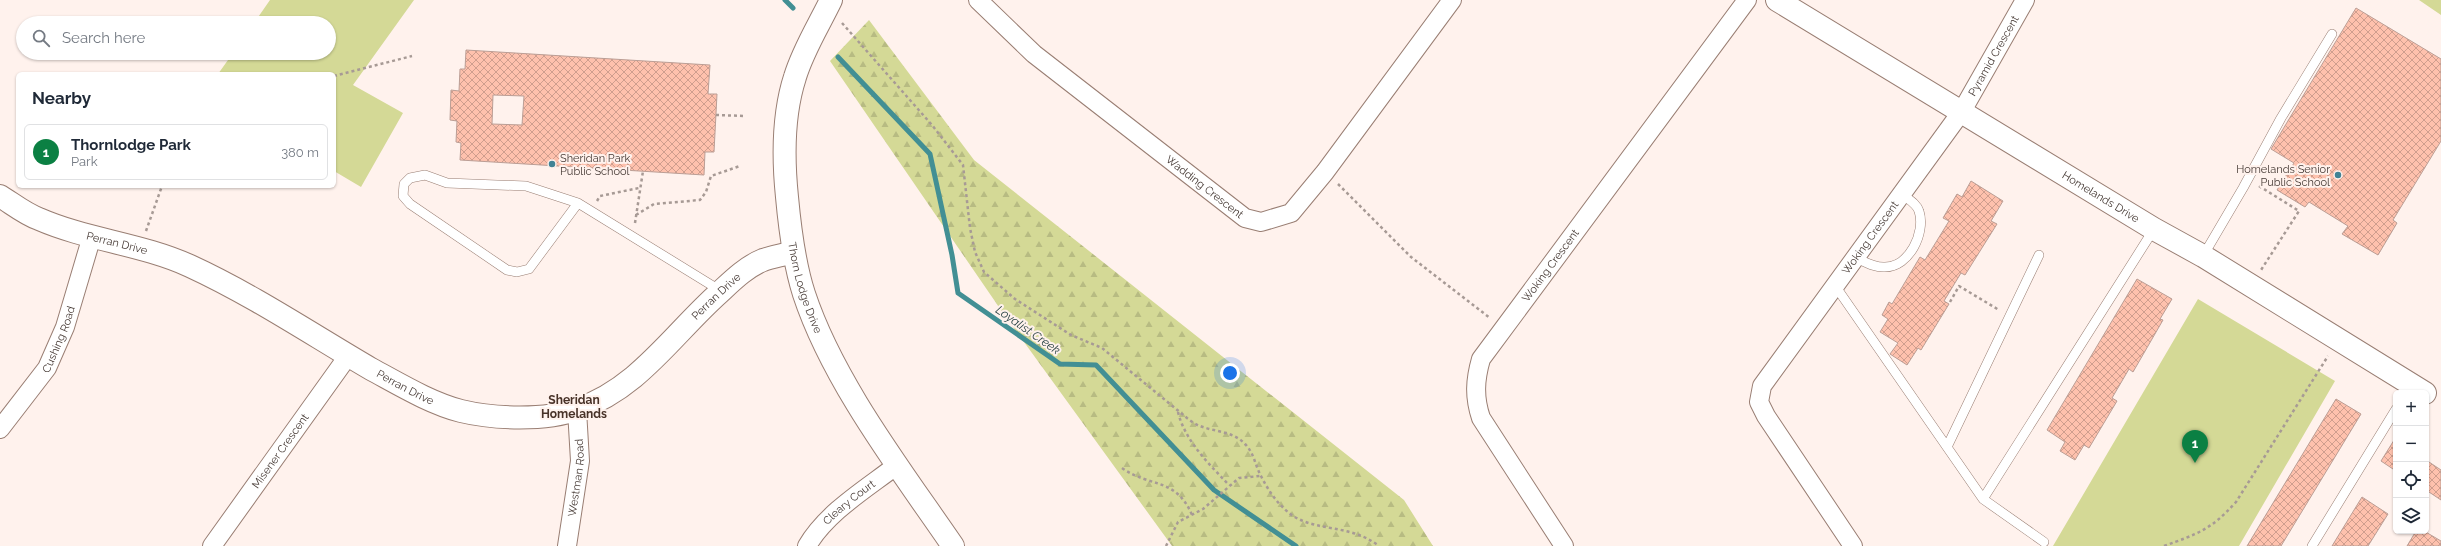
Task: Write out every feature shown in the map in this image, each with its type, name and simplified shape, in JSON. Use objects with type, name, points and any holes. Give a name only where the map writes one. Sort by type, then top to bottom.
[{"type":"street","name":"Wadding Crescent","points":[[978,0],[1034,54],[1245,218],[1260,222],[1290,213],[1326,172],[1452,0]]},
{"type":"street","name":"Woking Crescent","points":[[1564,546],[1481,418],[1476,403],[1476,378],[1481,359],[1747,0]]},
{"type":"street","name":"Homelands Drive","points":[[1776,0],[1962,111],[2154,229],[2203,256],[2415,390]]},
{"type":"street","name":"Pyramid Crescent","points":[[1962,111],[2025,0]]},
{"type":"street","name":"Thorn Lodge Drive","points":[[829,3],[795,76],[787,118],[784,157],[793,252],[804,294],[820,336],[840,374],[897,465],[953,546]]},
{"type":"street","name":"Woking Crescent","points":[[1853,546],[1766,416],[1759,402],[1762,386],[1962,111]]},
{"type":"street","name":"Perran Drive","points":[[0,196],[38,219],[92,236],[140,248],[188,265],[246,294],[348,356],[426,398],[461,411],[503,416],[539,417],[577,410],[616,392],[646,368],[680,330],[737,276],[761,261],[793,252]]},
{"type":"street","name":"Cushing Road","points":[[0,429],[46,368],[64,327],[92,236]]},
{"type":"street","name":"Misener Crescent","points":[[212,546],[348,356]]},
{"type":"street","name":"Homelands Drive","points":[[2429,397],[2441,403]]},
{"type":"street","name":"Westman Road","points":[[567,546],[580,461],[577,410]]},
{"type":"street","name":"Cleary Court","points":[[807,546],[816,532],[846,505],[897,465]]},
{"type":"lane","points":[[2203,256],[2248,179],[2281,118],[2332,34]]},
{"type":"lane","points":[[578,203],[529,269],[517,272],[507,270],[410,204],[403,196],[404,184],[410,178],[425,175],[447,183],[526,186],[578,203],[721,291]]},
{"type":"lane","points":[[1856,258],[1884,268],[1899,264],[1907,257],[1918,238],[1920,218],[1916,206],[1902,194]]},
{"type":"lane","points":[[1983,499],[2154,229]]},
{"type":"lane","points":[[1947,447],[2039,255]]},
{"type":"lane","points":[[1836,286],[1983,499],[2044,542]]},
{"type":"lane","points":[[2312,546],[2393,414]]},
{"type":"path","points":[[829,3],[932,125],[962,166],[970,228],[975,252],[984,272],[1015,298],[1072,335],[1102,348],[1200,426],[1224,431],[1244,442],[1252,451],[1260,476],[1279,506],[1295,517],[1308,523],[1350,531],[1368,538],[1379,546]]},
{"type":"path","points":[[336,75],[412,56]]},
{"type":"path","points":[[716,115],[745,116]]},
{"type":"path","points":[[636,215],[654,204],[700,200],[706,192],[711,176],[740,166]]},
{"type":"path","points":[[633,237],[639,188],[643,171]]},
{"type":"path","points":[[1326,172],[1411,257],[1503,328]]},
{"type":"path","points":[[2248,179],[2299,211],[2252,286]]},
{"type":"path","points":[[140,248],[161,188]]},
{"type":"path","points":[[590,210],[600,196],[639,188]]},
{"type":"path","points":[[1950,302],[1959,286],[2009,316]]},
{"type":"path","points":[[2164,546],[2202,533],[2225,515],[2236,502],[2338,340]]},
{"type":"path","points":[[1178,410],[1181,424],[1194,445],[1230,486]]},
{"type":"path","points":[[1122,468],[1136,478],[1168,486],[1186,500],[1192,515]]},
{"type":"path","points":[[1166,546],[1178,522],[1204,508],[1239,478],[1260,476]]},
{"type":"green space","points":[[270,0],[414,0],[353,85],[403,113],[361,187],[336,172],[336,72],[219,72],[228,60],[336,60],[336,16],[259,16]]},
{"type":"green space","points":[[2419,0],[2441,0],[2441,15]]},
{"type":"green space","points":[[869,20],[974,160],[1404,500],[1433,546],[1172,546],[1003,313],[830,61]]},
{"type":"green space","points":[[2198,299],[2335,381],[2239,546],[2053,546]]},
{"type":"building","points":[[2356,8],[2441,59],[2441,141],[2393,220],[2397,223],[2378,255],[2342,234],[2348,226],[2309,202],[2305,207],[2277,190],[2294,163],[2271,149]]},
{"type":"building","points":[[466,50],[710,65],[708,94],[717,94],[714,152],[705,152],[704,175],[460,160],[461,143],[456,142],[457,121],[450,120],[451,90],[459,91],[460,69],[465,69]],"holes":[[[493,95],[524,96],[522,125],[492,124]]]},
{"type":"building","points":[[1971,181],[2003,201],[1991,221],[1997,224],[1965,275],[1961,273],[1944,301],[1949,304],[1921,350],[1918,348],[1907,365],[1890,354],[1898,343],[1880,332],[1888,319],[1882,315],[1889,302],[1892,304],[1920,257],[1925,260],[1949,221],[1943,218],[1957,194],[1962,197]]},
{"type":"building","points":[[2137,279],[2172,299],[2160,319],[2163,320],[2133,372],[2129,369],[2112,398],[2117,401],[2089,448],[2084,445],[2075,460],[2060,451],[2065,442],[2047,430]]},
{"type":"building","points":[[2336,399],[2361,414],[2281,546],[2247,546]]},
{"type":"building","points":[[2393,442],[2393,469],[2381,461]]},
{"type":"building","points":[[2429,462],[2441,470],[2441,500],[2429,492]]},
{"type":"building","points":[[2362,497],[2388,514],[2368,546],[2332,546]]},
{"type":"building","points":[[2414,534],[2429,534],[2441,541],[2441,546],[2407,546]]},
{"type":"waterway","name":"Loyalist Creek","points":[[785,0],[793,8]]},
{"type":"waterway","name":"Loyalist Creek","points":[[838,57],[930,154],[952,255],[958,293],[1060,364],[1096,365],[1214,490],[1296,546]]},
{"type":"place","name":"Sheridan Park Public School","points":[[552,164]]},
{"type":"place","name":"Homelands Senior Public School","points":[[2338,175]]},
{"type":"place","name":"Thornlodge Park","points":[[2195,463]]},
{"type":"district","name":"Sheridan Homelands","points":[[574,407]]}]
